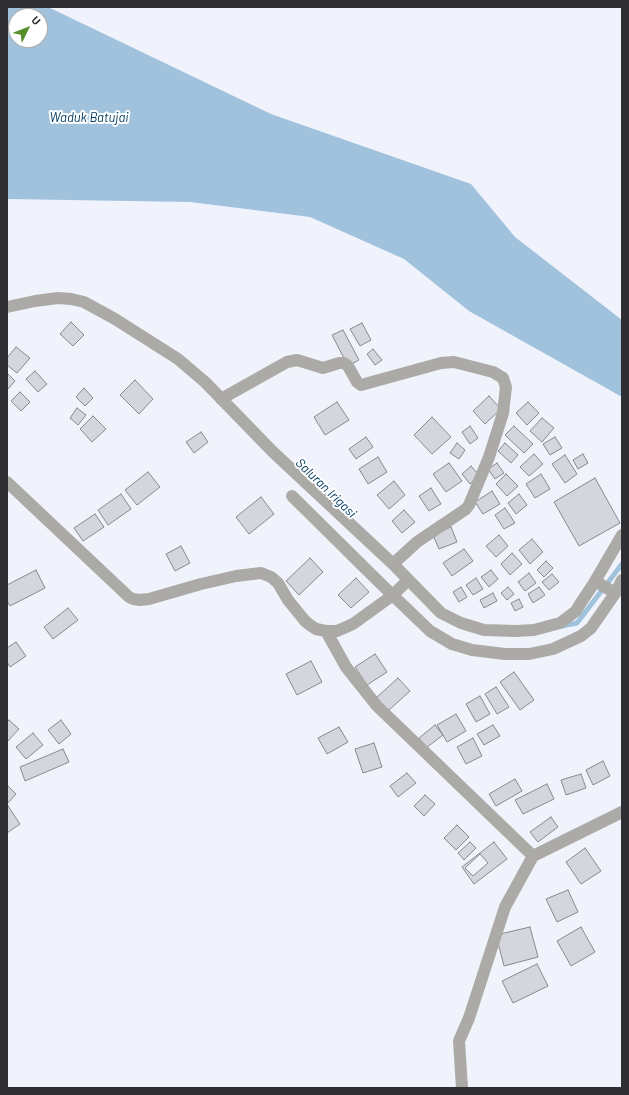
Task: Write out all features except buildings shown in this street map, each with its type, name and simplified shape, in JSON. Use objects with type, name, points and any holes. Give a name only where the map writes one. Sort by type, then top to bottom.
[{"type":"street","points":[[7,307],[58,298],[84,302],[115,319],[178,359],[205,382],[272,451],[393,564],[407,581],[441,613],[461,623],[484,630],[516,632],[534,630],[560,623],[576,611],[597,582],[622,535]]},
{"type":"street","points":[[221,399],[287,362],[297,360],[323,368],[344,363],[348,366],[357,382],[361,385],[441,363],[454,362],[493,372],[503,378],[506,387],[503,413],[489,457],[469,505],[466,509],[417,542],[393,564]]},
{"type":"street","points":[[7,482],[129,597],[133,599],[149,599],[201,584],[236,576],[260,573],[271,577],[278,582],[288,600],[305,621],[316,629],[337,631],[353,624],[394,594],[407,581]]},
{"type":"street","points":[[292,496],[394,594],[430,631],[452,644],[472,650],[505,654],[529,654],[553,649],[581,636],[591,628],[622,580]]},
{"type":"street","points":[[597,582],[613,592]]},
{"type":"street","points":[[326,631],[346,667],[377,706],[533,856]]},
{"type":"street","points":[[462,1088],[460,1041],[469,1018],[505,907],[533,856],[622,812]]},
{"type":"water","name":"Waduk Batujai","points":[[7,7],[48,7],[271,114],[471,184],[515,237],[622,320],[622,397],[469,311],[404,259],[310,217],[190,202],[7,199]]},
{"type":"waterway","name":"Saluran Irigasi","points":[[562,626],[577,623],[622,564]]}]
